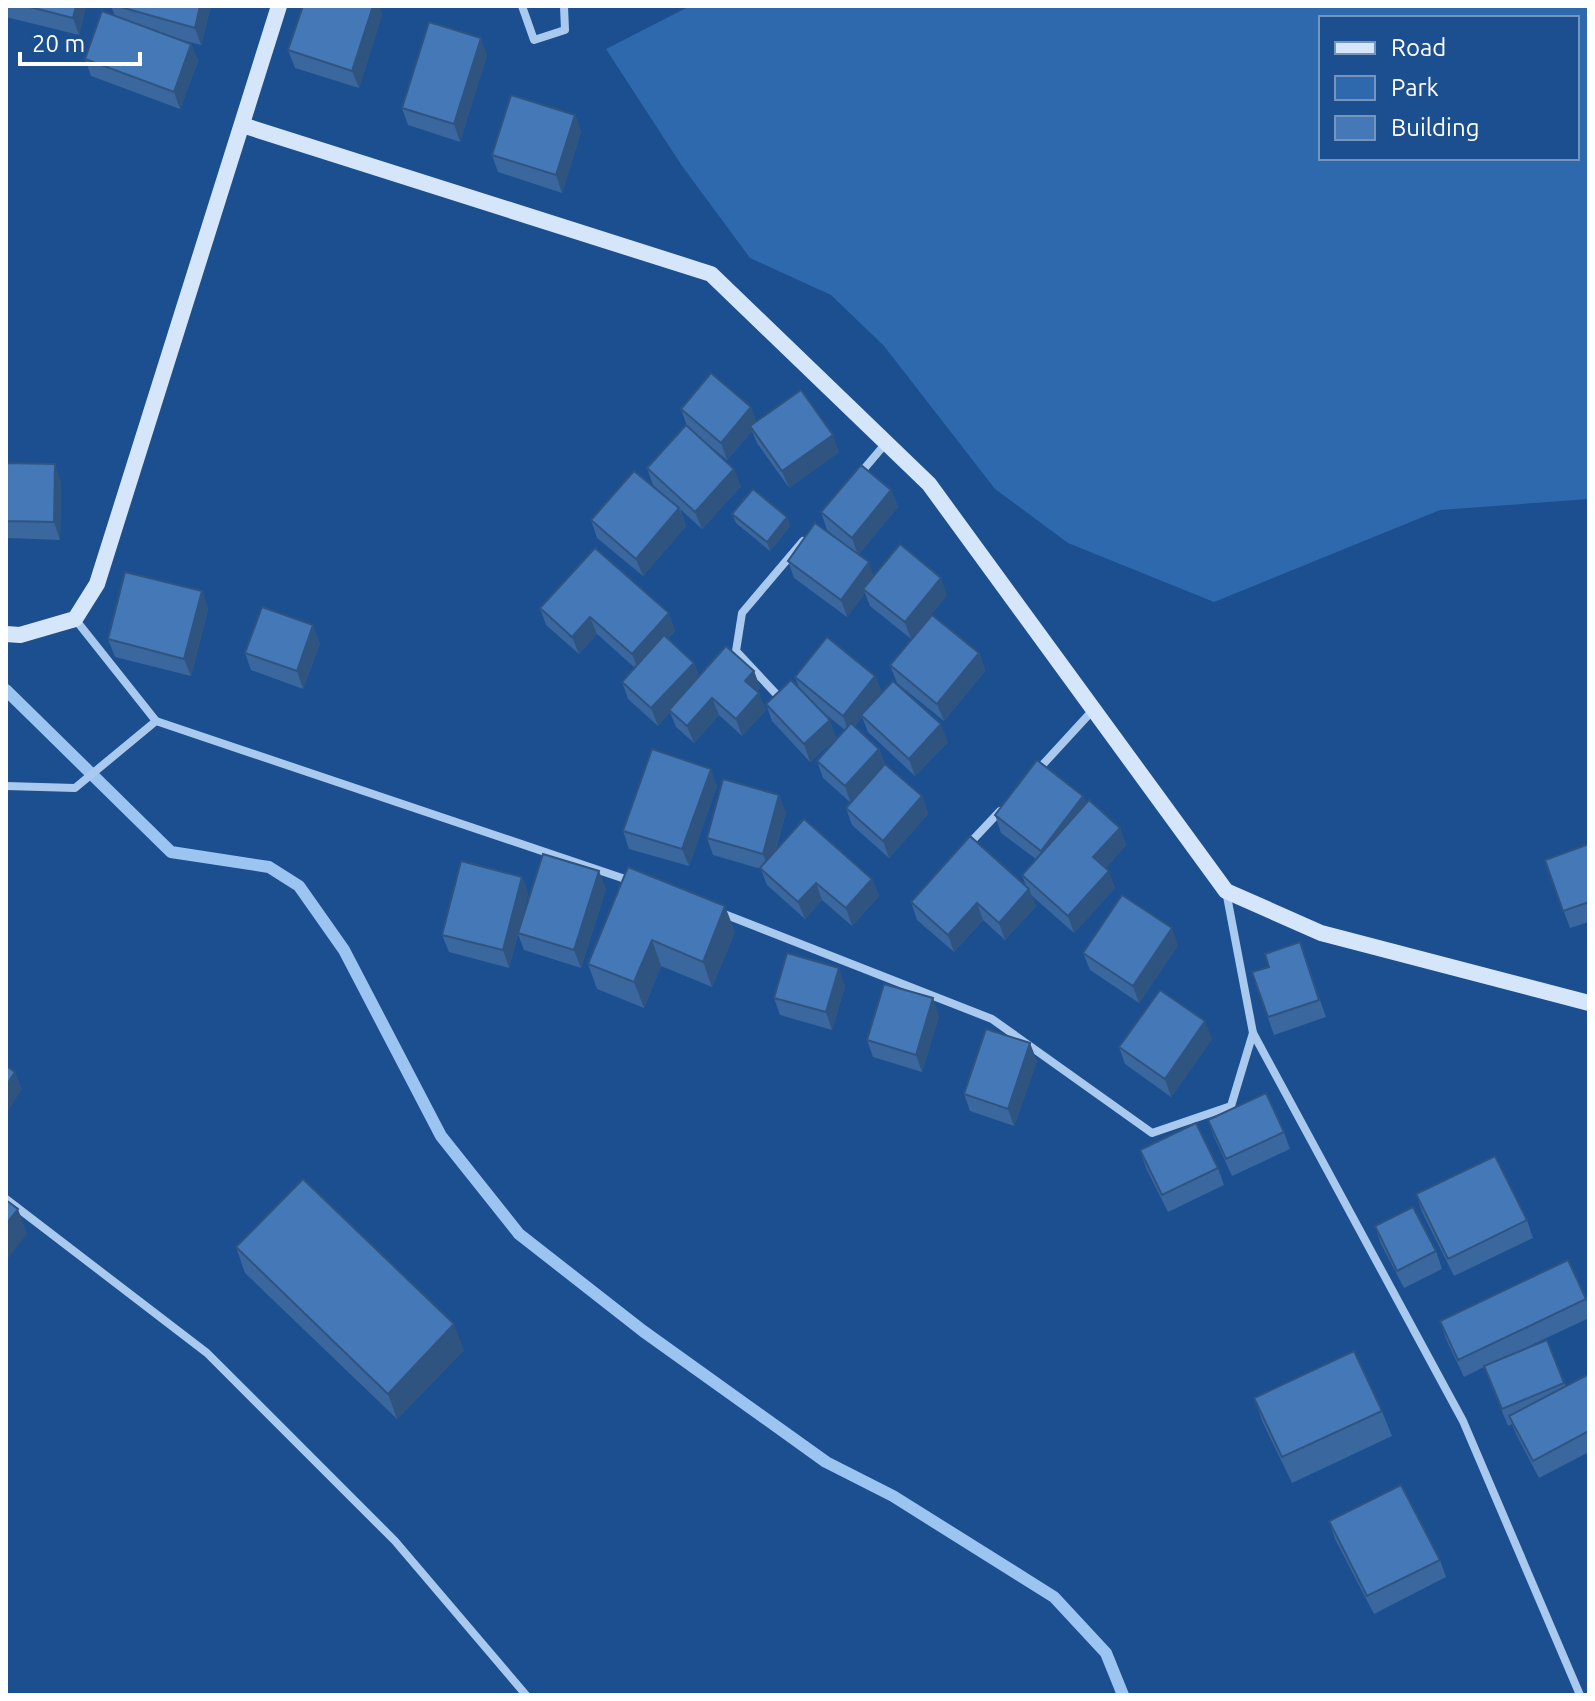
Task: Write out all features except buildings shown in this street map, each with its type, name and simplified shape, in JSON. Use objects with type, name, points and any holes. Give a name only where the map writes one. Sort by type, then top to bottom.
[{"type":"street","points":[[6,634],[20,635],[75,619],[97,584],[279,6]]},
{"type":"street","points":[[522,6],[534,40],[565,30],[564,6]]},
{"type":"street","points":[[242,125],[711,274],[929,484],[1226,891],[1253,1033],[1463,1421],[1580,1695]]},
{"type":"street","points":[[855,479],[886,443]]},
{"type":"street","points":[[779,697],[736,651],[742,613],[814,528]]},
{"type":"street","points":[[75,619],[156,721],[649,887]]},
{"type":"street","points":[[1031,777],[1093,710]]},
{"type":"street","points":[[6,786],[75,788],[156,721]]},
{"type":"street","points":[[959,855],[1011,799]]},
{"type":"street","points":[[1226,891],[1321,933],[1589,1003]]},
{"type":"street","points":[[708,907],[992,1019],[1152,1133],[1231,1106],[1253,1033]]},
{"type":"street","points":[[6,1199],[207,1353],[395,1541],[526,1695]]},
{"type":"green space","points":[[690,6],[1589,6],[1589,499],[1440,510],[1214,602],[1068,543],[995,489],[884,346],[831,295],[750,258],[682,166],[606,49]]},
{"type":"waterway","points":[[6,690],[171,852],[269,867],[299,886],[344,950],[441,1136],[519,1234],[643,1331],[826,1462],[893,1496],[1054,1597],[1106,1653],[1123,1695]]}]
